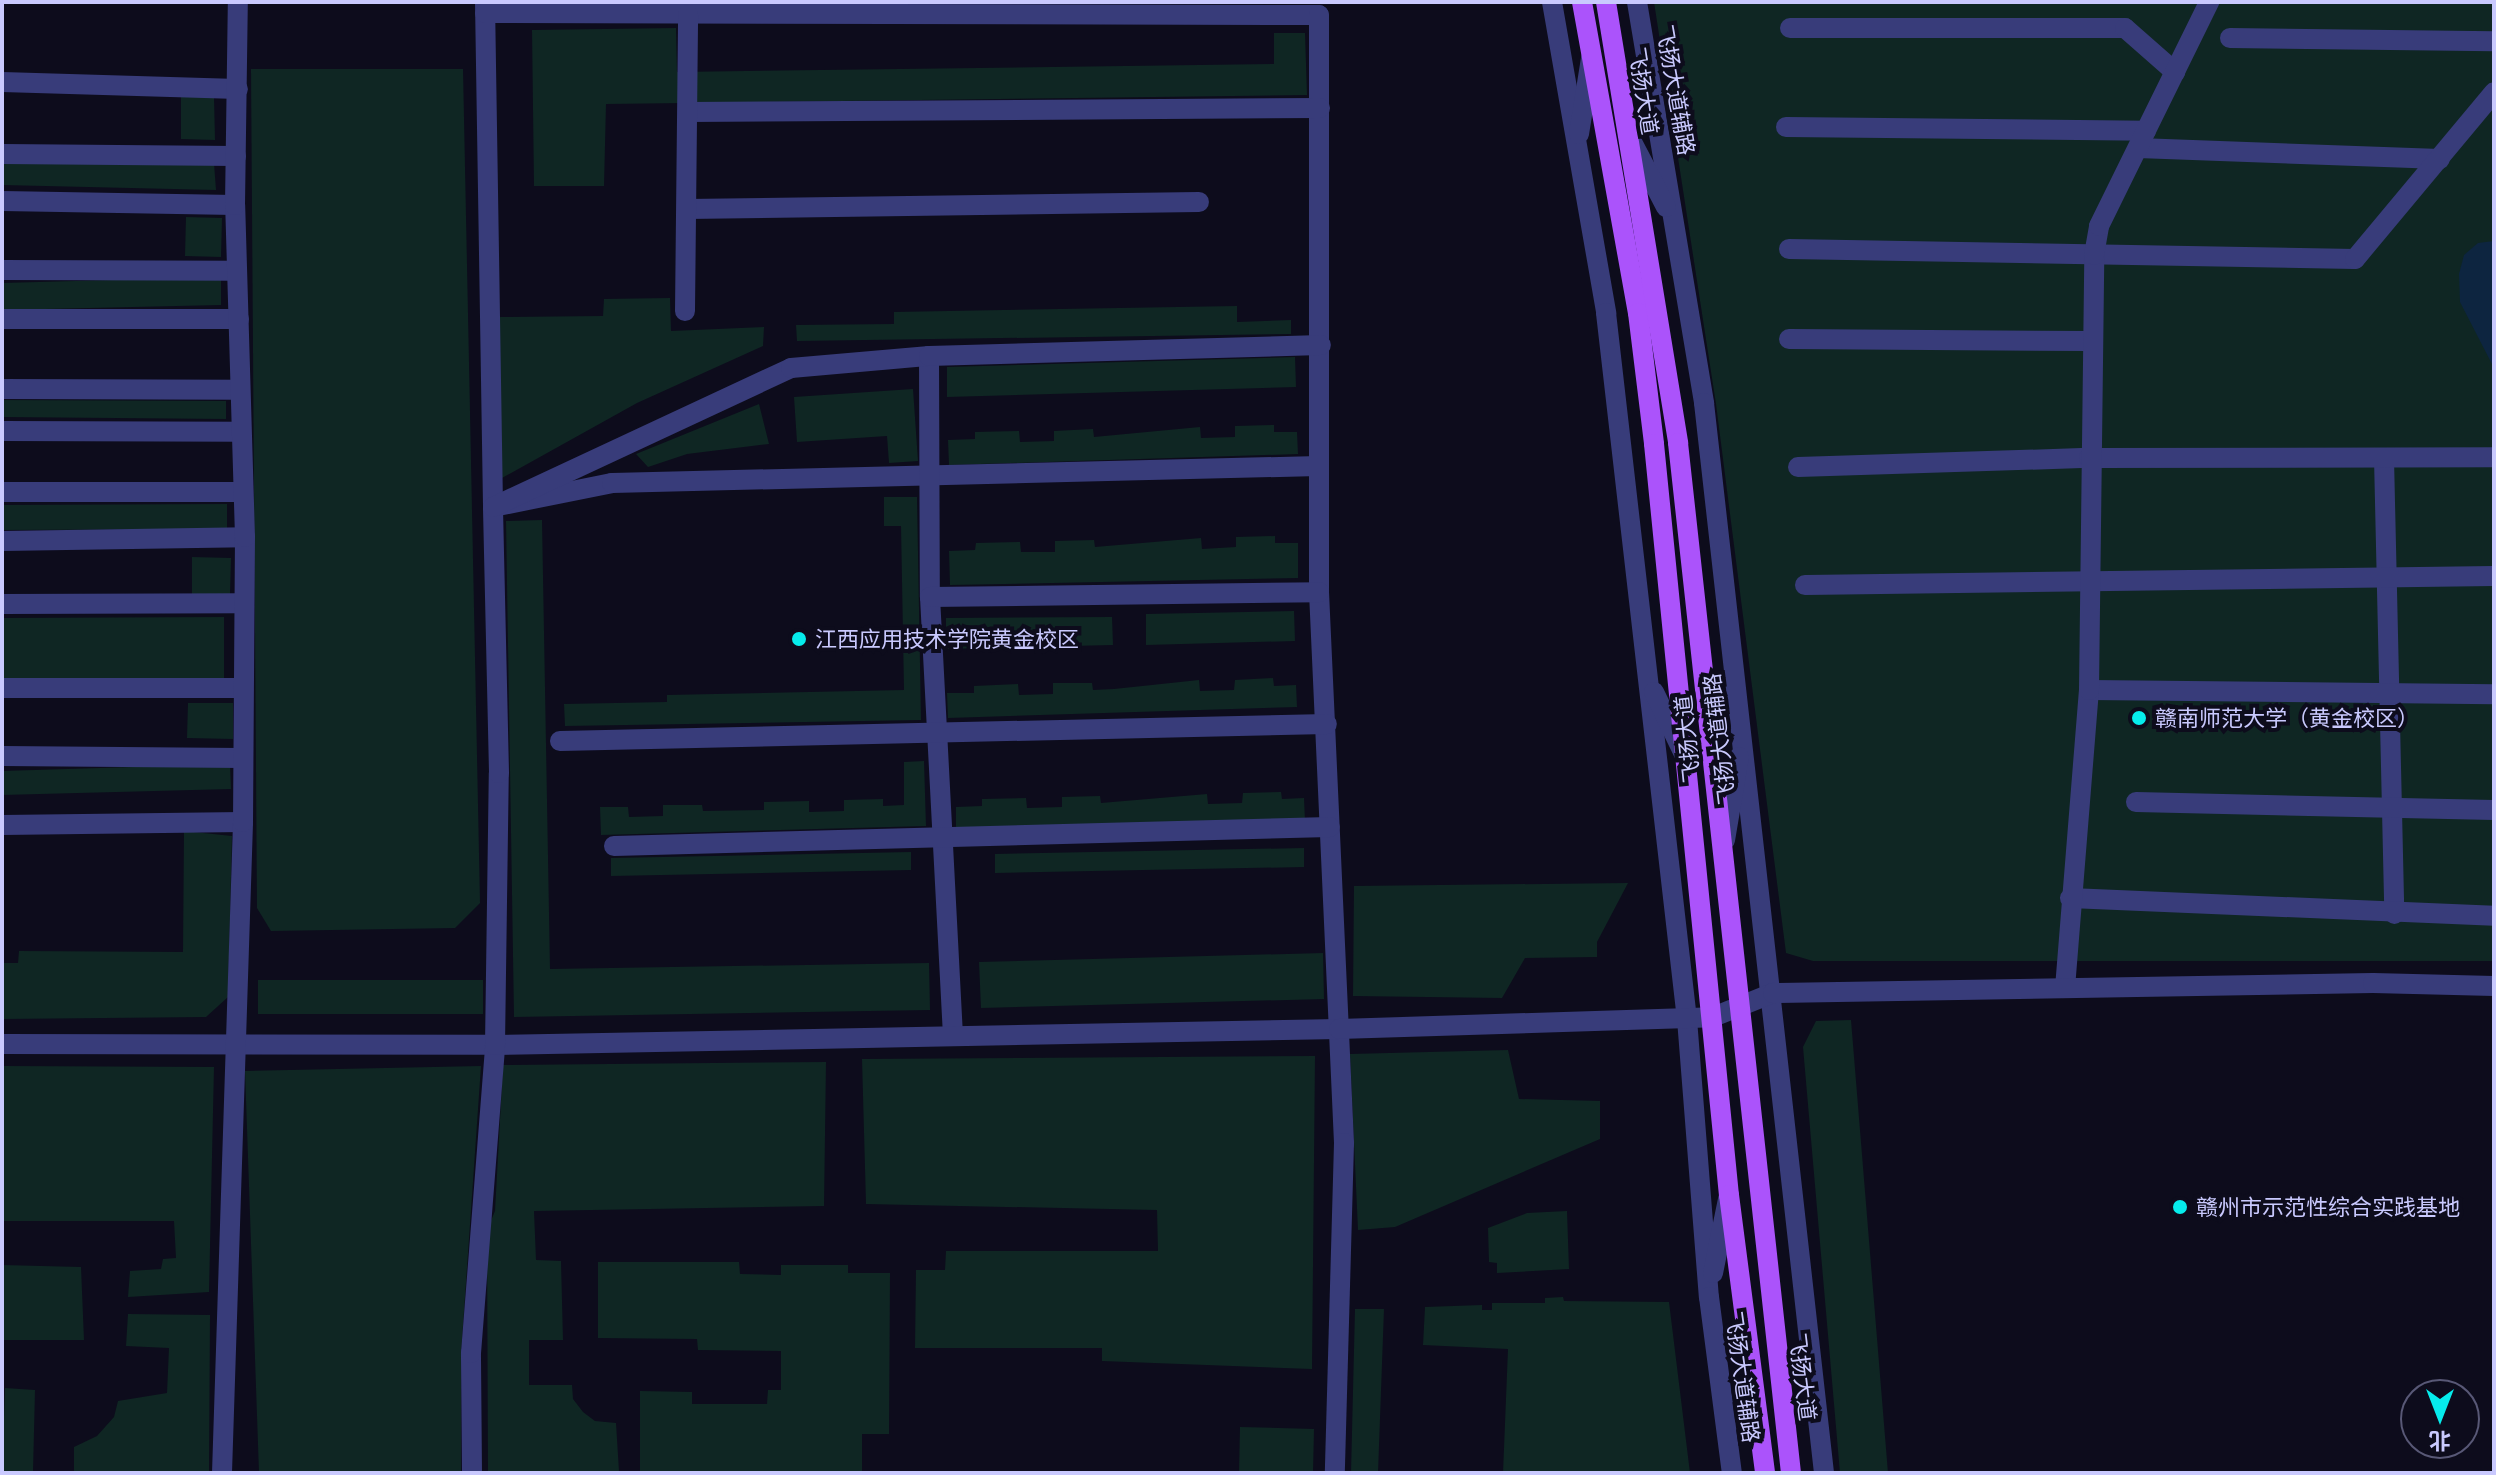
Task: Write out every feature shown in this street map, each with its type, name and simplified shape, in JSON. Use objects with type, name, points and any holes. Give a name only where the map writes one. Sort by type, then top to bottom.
[{"type":"main road","name":"飞扬大道","points":[[1582,2],[1640,328],[1689,764],[1729,1195],[1765,1473]]},
{"type":"main road","name":"飞扬大道","points":[[1606,2],[1678,443],[1742,1005],[1764,1261],[1791,1473]]},
{"type":"street","points":[[222,1473],[243,822],[242,603],[245,537],[235,205],[238,2]]},
{"type":"street","name":"飞扬大道辅路","points":[[1552,2],[1606,313],[1687,1019],[1709,1297],[1732,1473]]},
{"type":"street","name":"飞扬大道辅路","points":[[1637,2],[1704,403],[1773,993],[1824,1473]]},
{"type":"street","points":[[2065,988],[2089,690],[2087,578],[2094,255],[2099,226],[2209,2]]},
{"type":"street","points":[[472,1473],[471,1353],[495,1045],[499,773],[485,8],[688,15],[1319,15],[1319,592],[1344,1143],[1335,1473]]},
{"type":"street","points":[[685,311],[688,15]]},
{"type":"street","points":[[1790,28],[2125,28],[2175,72]]},
{"type":"street","points":[[2230,38],[2494,41]]},
{"type":"street","points":[[1576,151],[1591,55]]},
{"type":"street","points":[[2,82],[238,89]]},
{"type":"street","points":[[1789,249],[2355,259],[2494,92]]},
{"type":"street","points":[[688,112],[1320,108]]},
{"type":"street","points":[[1786,127],[2142,139],[2440,159]]},
{"type":"street","points":[[1625,128],[1675,225]]},
{"type":"street","points":[[2,154],[236,156]]},
{"type":"street","points":[[2,201],[235,205]]},
{"type":"street","points":[[687,209],[1199,202]]},
{"type":"street","points":[[2,270],[237,271]]},
{"type":"street","points":[[2,319],[239,319]]},
{"type":"street","points":[[1789,339],[2090,341]]},
{"type":"street","points":[[493,507],[791,368],[929,356],[1321,345]]},
{"type":"street","points":[[929,356],[930,597],[953,1033]]},
{"type":"street","points":[[2,389],[240,390]]},
{"type":"street","points":[[2,431],[241,432]]},
{"type":"street","points":[[1798,467],[2089,458],[2494,457]]},
{"type":"street","points":[[2384,458],[2392,693],[2394,914]]},
{"type":"street","points":[[493,507],[612,483],[1319,466]]},
{"type":"street","points":[[2,492],[243,492]]},
{"type":"street","points":[[2,541],[245,537]]},
{"type":"street","points":[[1805,585],[2087,578],[2494,576]]},
{"type":"street","points":[[930,597],[1319,592]]},
{"type":"street","points":[[2,604],[242,603]]},
{"type":"street","points":[[1648,678],[1689,764]]},
{"type":"street","points":[[2,688],[243,688]]},
{"type":"street","points":[[2089,690],[2494,694]]},
{"type":"street","points":[[560,741],[936,730],[1327,724]]},
{"type":"street","points":[[1723,847],[1743,736]]},
{"type":"street","points":[[2,756],[242,758]]},
{"type":"street","points":[[2136,802],[2494,810]]},
{"type":"street","points":[[2,825],[243,822]]},
{"type":"street","points":[[614,846],[1330,827]]},
{"type":"street","points":[[2070,898],[2494,916]]},
{"type":"street","points":[[2,1044],[495,1045],[953,1033],[1339,1029],[1713,1017],[1773,993],[2494,986]]},
{"type":"street","points":[[1709,1297],[1729,1195]]},
{"type":"green space","name":"赣南师范大学（黄金校区）","points":[[1654,2],[2494,2],[2494,961],[1813,961],[1786,953],[1716,404]]},
{"type":"green space","points":[[676,28],[677,72],[1274,64],[1274,33],[1305,33],[1307,95],[606,104],[604,186],[534,186],[532,30]]},
{"type":"green space","points":[[251,69],[463,69],[480,903],[455,928],[271,931],[257,908]]},
{"type":"green space","points":[[181,97],[214,97],[215,140],[181,139]]},
{"type":"green space","points":[[2,162],[214,163],[216,190],[2,185]]},
{"type":"green space","points":[[186,217],[222,218],[221,257],[185,256]]},
{"type":"green space","points":[[221,277],[221,305],[2,310],[2,283]]},
{"type":"green space","points":[[670,298],[671,331],[764,327],[763,346],[637,403],[502,478],[499,317],[603,316],[604,299]]},
{"type":"green space","points":[[1237,306],[1237,322],[1291,320],[1291,334],[797,341],[796,325],[894,324],[894,312]]},
{"type":"green space","points":[[1295,357],[1296,387],[947,397],[947,367]]},
{"type":"green space","points":[[913,389],[918,461],[889,463],[887,436],[797,442],[794,397]]},
{"type":"green space","points":[[2,400],[226,401],[226,419],[2,417]]},
{"type":"green space","points":[[759,404],[769,444],[687,454],[648,467],[636,454]]},
{"type":"green space","points":[[1274,425],[1274,432],[1297,432],[1298,454],[949,465],[948,440],[975,439],[975,432],[1019,431],[1020,442],[1054,441],[1054,431],[1093,429],[1094,437],[1200,427],[1201,438],[1235,437],[1235,426]]},
{"type":"green space","points":[[884,497],[917,497],[921,720],[565,726],[564,704],[667,702],[667,695],[904,690],[901,526],[884,526]]},
{"type":"green space","points":[[227,504],[227,529],[2,530],[2,505]]},
{"type":"green space","points":[[542,520],[550,969],[929,963],[930,1010],[514,1017],[506,521]]},
{"type":"green space","points":[[1275,536],[1275,543],[1298,543],[1298,578],[950,585],[949,551],[975,550],[976,543],[1020,542],[1021,552],[1055,552],[1055,541],[1094,540],[1095,547],[1201,538],[1202,549],[1236,547],[1236,537]]},
{"type":"green space","points":[[192,557],[231,558],[230,594],[192,594]]},
{"type":"green space","points":[[1294,611],[1295,641],[1146,645],[1146,614]]},
{"type":"green space","points":[[224,617],[224,679],[2,680],[2,618]]},
{"type":"green space","points":[[1112,617],[1113,645],[946,649],[946,618]]},
{"type":"green space","points":[[1273,678],[1274,686],[1296,685],[1297,707],[948,718],[947,693],[974,693],[974,686],[1018,684],[1019,695],[1053,694],[1053,683],[1092,683],[1093,690],[1199,680],[1200,691],[1234,690],[1235,680]]},
{"type":"green space","points":[[188,703],[233,703],[233,739],[187,738]]},
{"type":"green space","points":[[924,761],[926,826],[601,835],[600,807],[628,807],[629,817],[663,816],[663,805],[702,805],[703,811],[764,810],[764,802],[809,801],[809,812],[844,811],[844,800],[883,799],[883,806],[904,805],[904,762]]},
{"type":"green space","points":[[230,764],[231,789],[2,795],[2,771]]},
{"type":"green space","points":[[1281,792],[1282,799],[1304,798],[1305,821],[956,831],[956,807],[982,806],[982,799],[1026,798],[1027,808],[1062,807],[1062,797],[1100,796],[1101,803],[1207,794],[1208,804],[1242,803],[1243,793]]},
{"type":"green space","points":[[184,831],[232,836],[228,997],[206,1017],[2,1019],[2,963],[18,963],[19,951],[183,952]]},
{"type":"green space","points":[[1304,848],[1304,867],[995,873],[995,854]]},
{"type":"green space","points":[[911,852],[911,870],[611,876],[611,858]]},
{"type":"green space","points":[[1628,883],[1597,942],[1597,957],[1525,958],[1502,998],[1353,996],[1354,886]]},
{"type":"green space","points":[[1323,953],[1324,999],[981,1008],[979,962]]},
{"type":"green space","points":[[258,980],[483,980],[483,1014],[258,1014]]},
{"type":"green space","points":[[1851,1020],[1888,1473],[1840,1473],[1803,1047],[1816,1021]]},
{"type":"green space","points":[[1508,1050],[1519,1099],[1600,1101],[1600,1139],[1395,1227],[1358,1230],[1350,1054]]},
{"type":"green space","points":[[1315,1056],[1312,1369],[1102,1361],[1102,1348],[915,1348],[916,1270],[945,1270],[946,1251],[1158,1251],[1157,1210],[866,1204],[862,1059]]},
{"type":"green space","points":[[826,1062],[824,1206],[534,1211],[536,1260],[561,1261],[563,1340],[529,1340],[529,1385],[572,1385],[573,1399],[583,1412],[595,1421],[616,1423],[619,1471],[488,1473],[487,1230],[495,1211],[503,1065]]},
{"type":"green space","points":[[2,1066],[214,1067],[209,1292],[128,1297],[130,1271],[161,1269],[163,1259],[176,1258],[174,1221],[2,1221]]},
{"type":"green space","points":[[481,1066],[461,1354],[461,1473],[259,1473],[245,1071]]},
{"type":"green space","points":[[1567,1211],[1569,1269],[1497,1273],[1497,1263],[1489,1262],[1488,1228],[1527,1213]]},
{"type":"green space","points":[[598,1262],[739,1262],[740,1274],[781,1275],[781,1265],[848,1265],[848,1273],[890,1273],[889,1434],[862,1434],[862,1471],[640,1471],[640,1391],[692,1392],[692,1404],[767,1404],[768,1390],[781,1390],[781,1351],[698,1350],[697,1339],[598,1338]]},
{"type":"green space","points":[[2,1265],[81,1267],[84,1340],[2,1340]]},
{"type":"green space","points":[[1563,1297],[1564,1301],[1669,1302],[1690,1473],[1503,1473],[1508,1349],[1423,1345],[1425,1307],[1482,1305],[1482,1310],[1492,1310],[1492,1303],[1545,1303],[1545,1298]]},
{"type":"green space","points":[[1355,1309],[1384,1309],[1378,1473],[1351,1473]]},
{"type":"green space","points":[[128,1314],[210,1315],[209,1473],[74,1472],[74,1447],[97,1436],[114,1417],[118,1401],[167,1393],[169,1348],[126,1346]]},
{"type":"green space","points":[[5,1388],[35,1390],[33,1472],[2,1473]]},
{"type":"green space","points":[[1240,1427],[1314,1429],[1313,1473],[1239,1473]]},
{"type":"water","points":[[2494,241],[2494,368],[2460,302],[2459,274],[2464,255],[2478,243]]},
{"type":"place","name":"江西应用技术学院黄金校区","points":[[799,639]]},
{"type":"place","name":"赣南师范大学（黄金校区）","points":[[2139,718]]},
{"type":"place","name":"赣州市示范性综合实践基地","points":[[2180,1207]]}]
